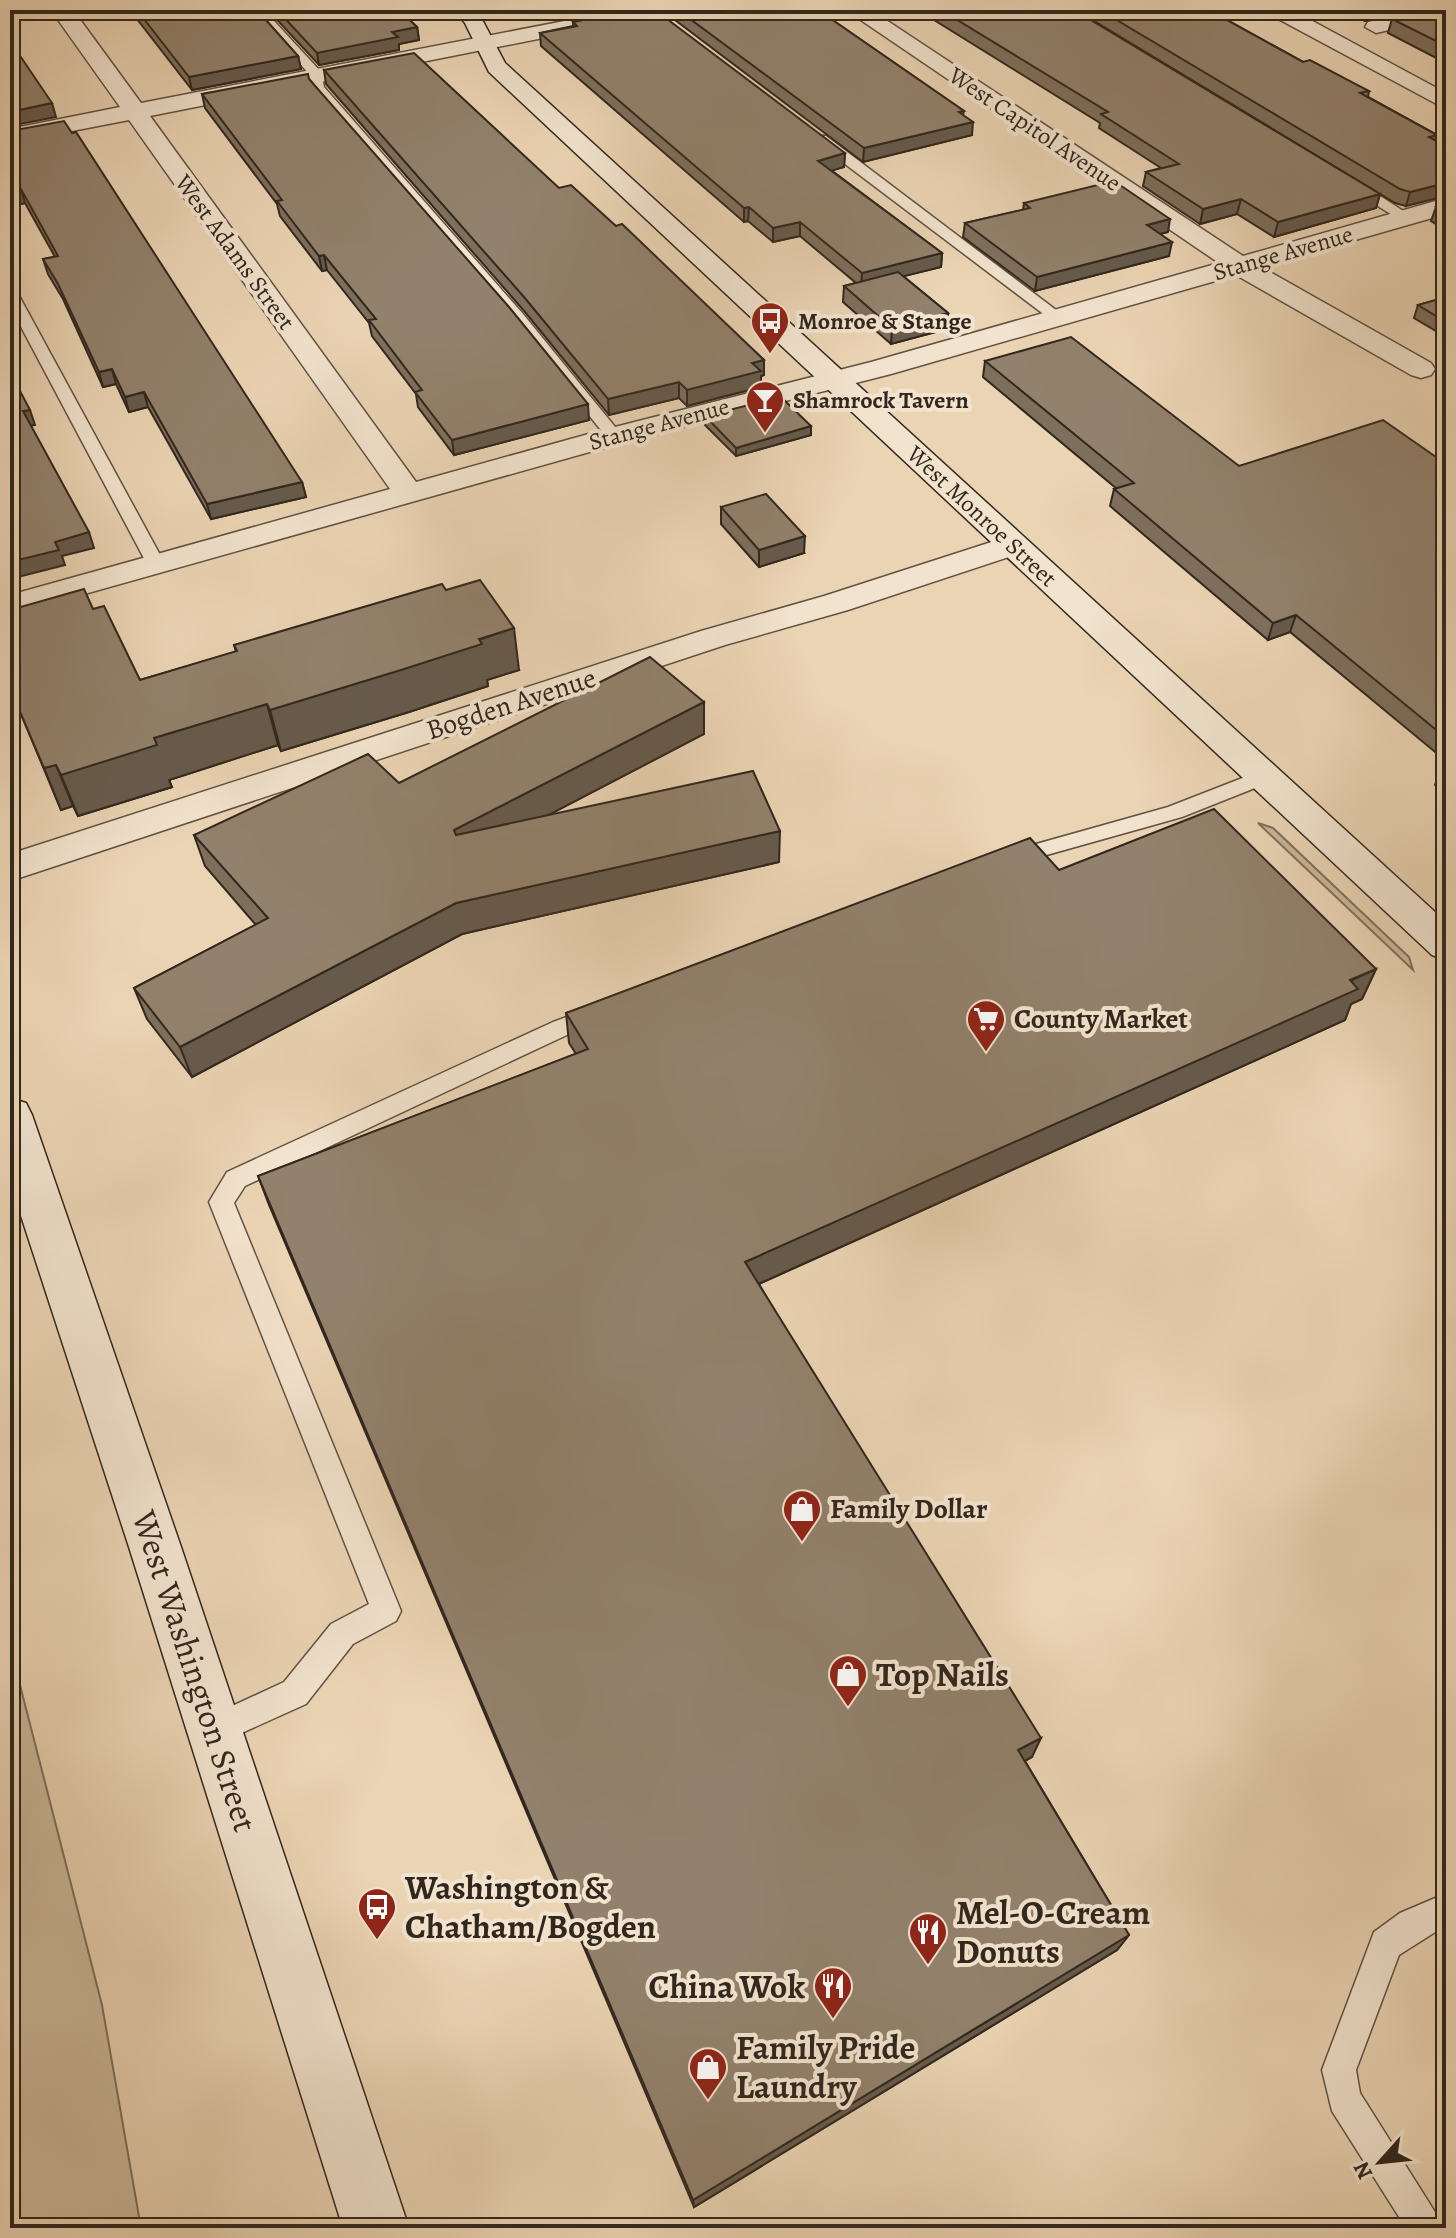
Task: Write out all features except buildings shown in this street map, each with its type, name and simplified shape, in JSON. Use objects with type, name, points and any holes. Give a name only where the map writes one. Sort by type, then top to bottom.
[{"type":"street","name":"West Adams Street","points":[[62,10],[408,493]]},
{"type":"street","name":"West Monroe Street","points":[[465,10],[479,26],[482,43],[497,67],[1446,945]]},
{"type":"street","name":"West Capitol Avenue","points":[[857,10],[1240,266],[1421,369]]},
{"type":"street","points":[[1276,10],[1446,102]]},
{"type":"street","points":[[1376,27],[1446,11]]},
{"type":"street","points":[[10,136],[482,43],[660,13]]},
{"type":"street","name":"Stange Avenue","points":[[10,605],[614,436],[881,368],[1446,206]]},
{"type":"street","name":"Bogden Avenue","points":[[10,868],[713,638],[836,603],[1013,545]]},
{"type":"street","name":"West Washington Street","points":[[10,1115],[215,1730],[376,2228]]},
{"type":"lane","points":[[258,10],[317,75],[318,88],[518,317],[614,436]]},
{"type":"lane","points":[[813,134],[1055,316]]},
{"type":"lane","points":[[1341,178],[1407,218]]},
{"type":"lane","points":[[10,292],[156,564]]},
{"type":"lane","points":[[988,866],[1175,812],[1263,777]]},
{"type":"lane","points":[[215,1730],[295,1693],[342,1634],[386,1611],[221,1202],[236,1179],[561,1028],[620,1006]]},
{"type":"lane","points":[[1427,2228],[1344,2099],[1339,2070],[1386,1944],[1412,1925],[1440,1912],[1446,1915]]},
{"type":"shaded area","points":[[1258,823],[1273,828],[1409,957],[1413,970]]},
{"type":"shaded area","points":[[10,1646],[102,2005],[141,2228],[10,2228]]},
{"type":"place","name":"Monroe & Stange","points":[[770,355]]},
{"type":"place","name":"Shamrock Tavern","points":[[765,434]]},
{"type":"place","name":"County Market","points":[[986,1053]]},
{"type":"place","name":"Family Dollar","points":[[802,1543]]},
{"type":"place","name":"Top Nails","points":[[848,1708]]},
{"type":"place","name":"Washington & Chatham/Bogden","points":[[377,1941]]},
{"type":"place","name":"Mel-O-Cream Donuts","points":[[928,1966]]},
{"type":"place","name":"China Wok","points":[[833,2020]]},
{"type":"place","name":"Family Pride Laundry","points":[[708,2101]]}]
